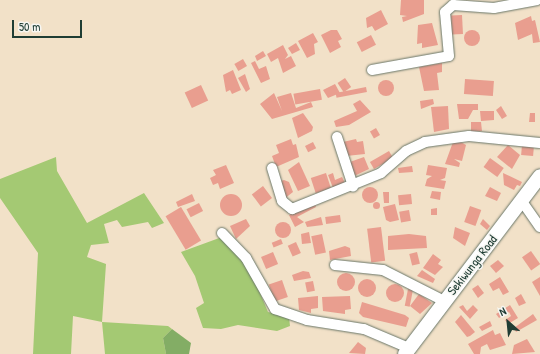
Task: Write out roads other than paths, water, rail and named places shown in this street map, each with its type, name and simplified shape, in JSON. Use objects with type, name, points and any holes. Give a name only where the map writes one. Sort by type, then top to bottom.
[{"type":"main road","name":"Sekiwunga Road","points":[[407,351],[540,176]]},
{"type":"street","points":[[372,70],[449,56],[445,12],[453,5],[494,8],[537,0]]},
{"type":"street","points":[[272,168],[282,201],[292,209],[353,186],[393,165],[406,151],[446,136],[540,143]]},
{"type":"street","points":[[337,138],[353,186]]},
{"type":"street","points":[[521,200],[540,227]]},
{"type":"street","points":[[222,234],[246,258],[275,309],[307,320],[364,329],[407,351]]},
{"type":"street","points":[[335,265],[383,270],[444,301]]}]
